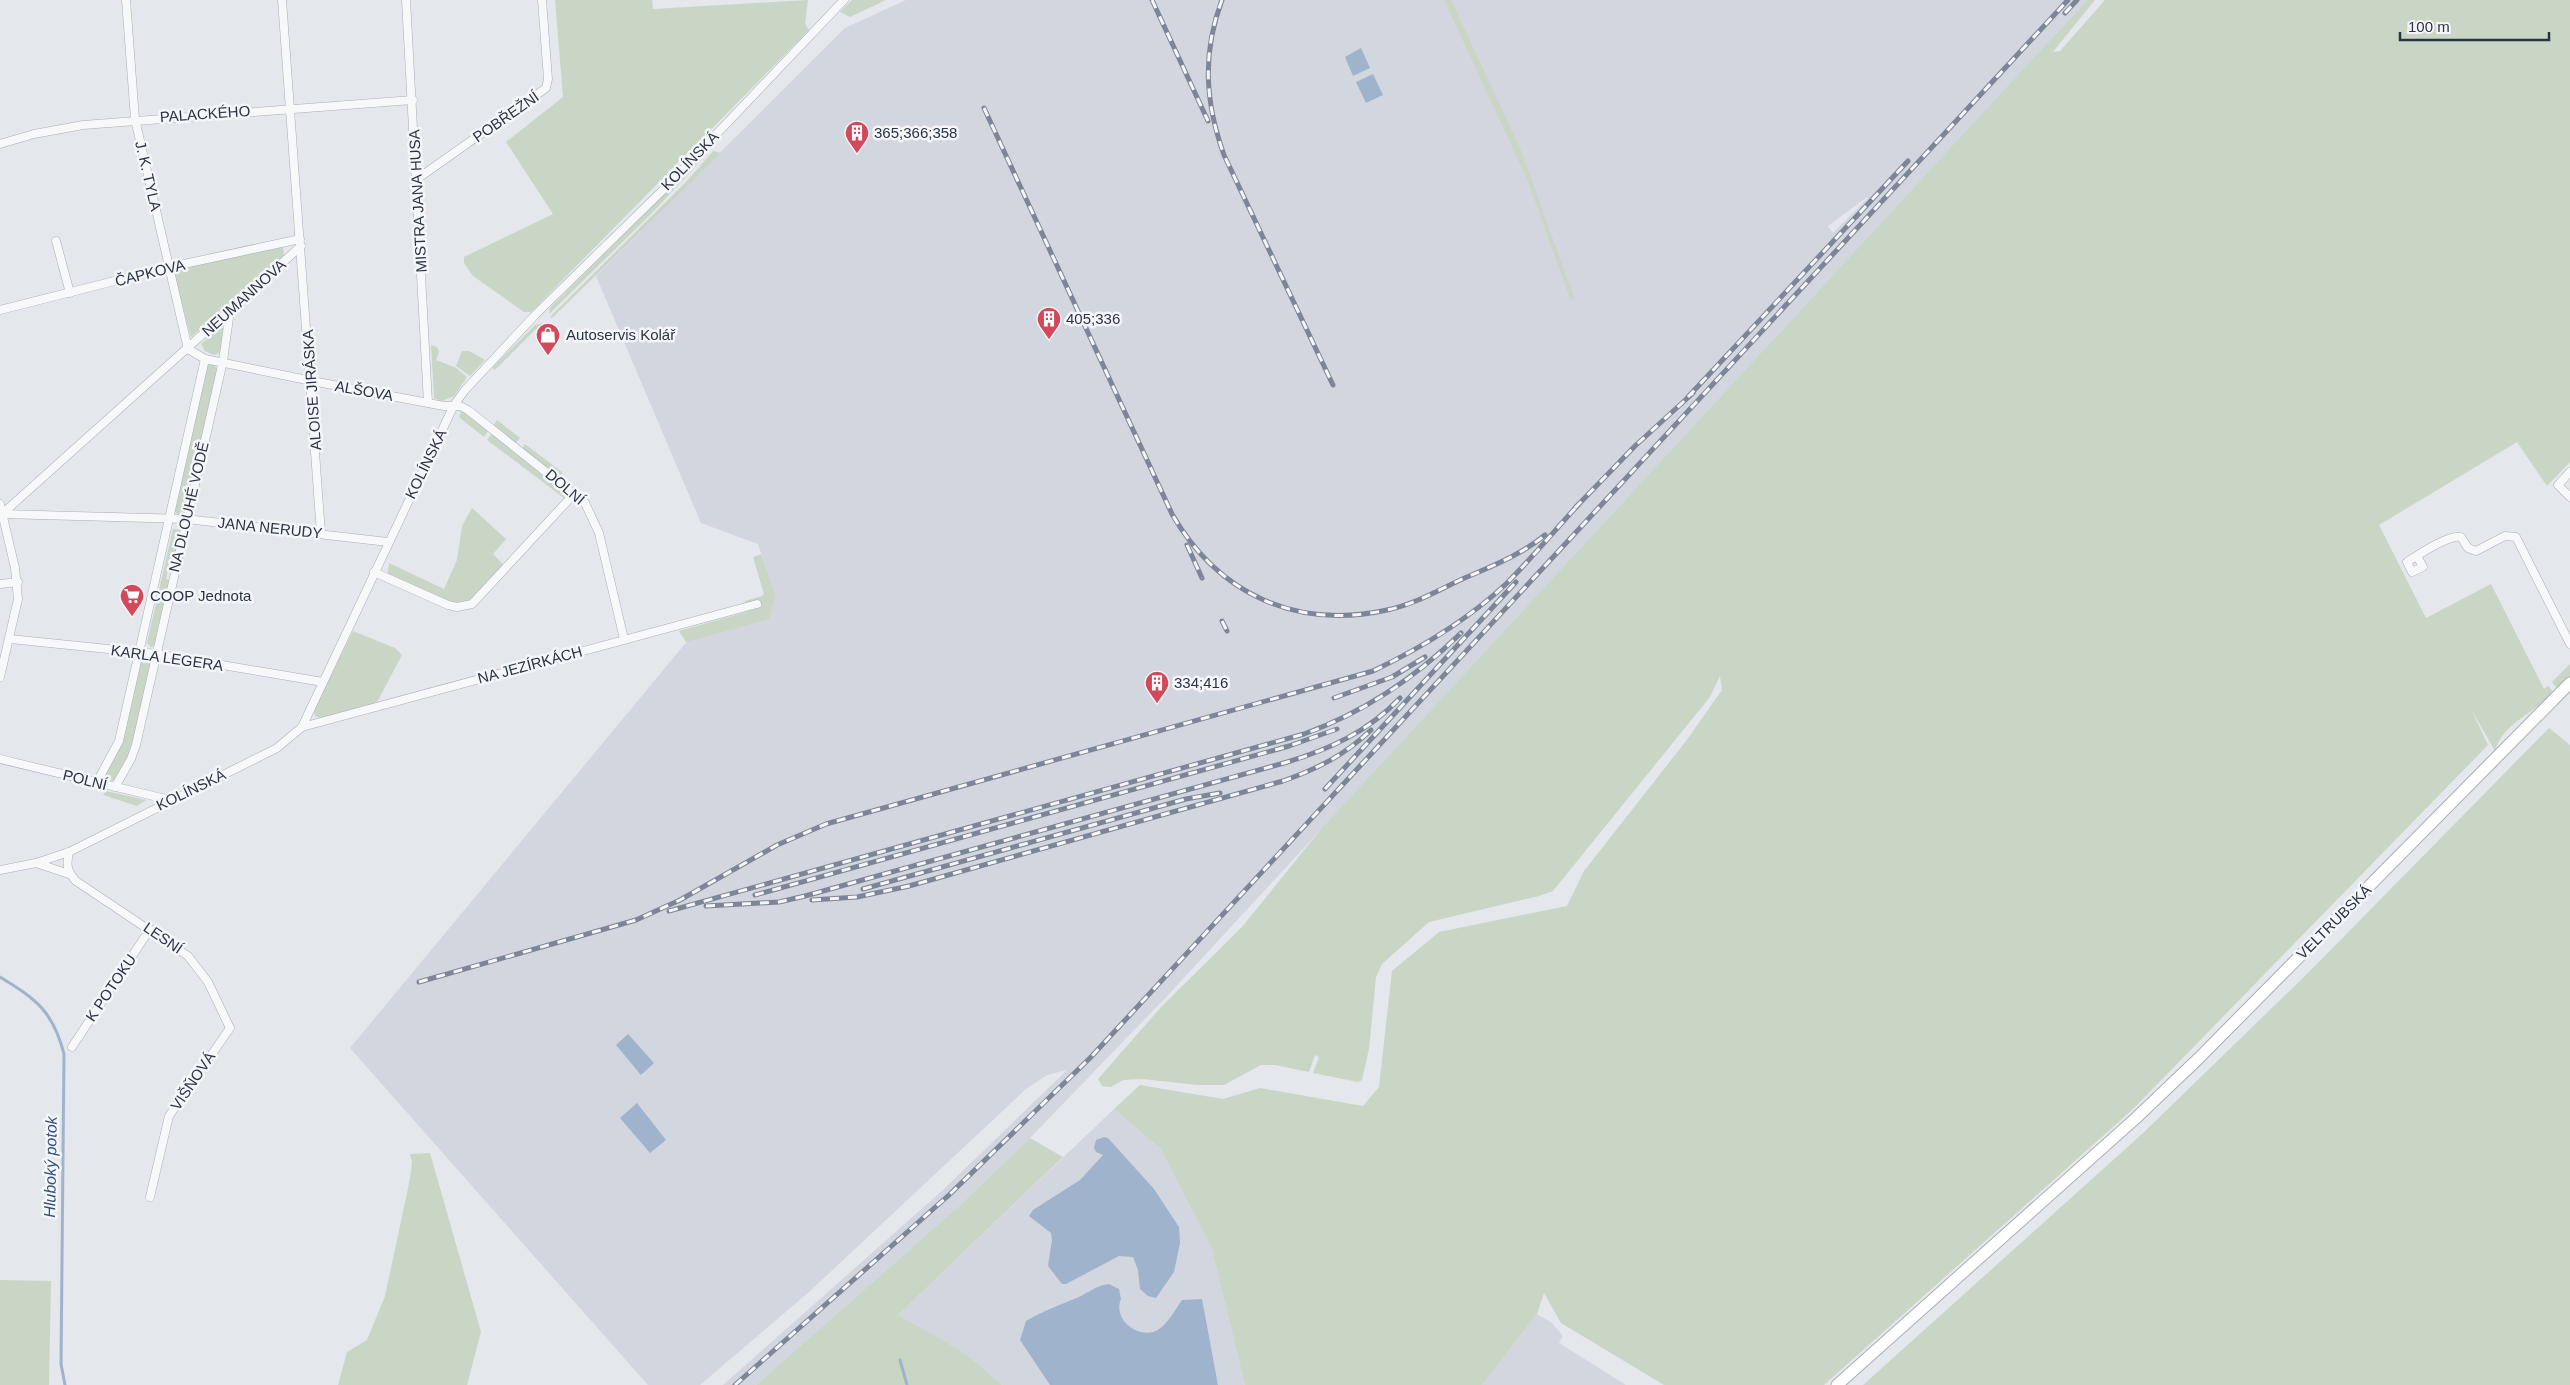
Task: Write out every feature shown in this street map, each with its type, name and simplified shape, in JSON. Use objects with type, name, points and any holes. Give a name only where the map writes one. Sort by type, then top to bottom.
[{"type":"street","name":"J. K. TYLA","points":[[126,0],[135,119],[188,349]]},
{"type":"street","points":[[282,0],[301,243]]},
{"type":"street","name":"MISTRA JANA HUSA","points":[[406,0],[413,100],[428,403]]},
{"type":"street","name":"POBŘEŽNÍ","points":[[417,179],[546,88],[548,79],[542,0]]},
{"type":"street","name":"KOLÍNSKÁ","points":[[0,870],[36,863],[69,852],[277,748],[302,728],[454,405],[465,390],[523,328],[669,184],[844,0]]},
{"type":"street","name":"PALACKÉHO","points":[[0,144],[60,128],[135,119],[413,100]]},
{"type":"street","points":[[56,241],[70,293]]},
{"type":"street","name":"ČAPKOVA","points":[[0,310],[170,267],[301,243]]},
{"type":"street","name":"NEUMANNOVA","points":[[2,514],[230,311],[301,243]]},
{"type":"street","name":"ALOISE JIRÁSKA","points":[[301,243],[321,534]]},
{"type":"street","name":"NA DLOUHÉ VODĚ","points":[[115,787],[131,759],[136,745],[223,361],[230,311]]},
{"type":"street","name":"ALŠOVA","points":[[188,349],[205,358],[312,382],[428,403],[454,405]]},
{"type":"street","name":"NA DLOUHÉ VODĚ","points":[[97,782],[119,741],[205,358]]},
{"type":"street","name":"DOLNÍ","points":[[454,405],[468,410],[585,503],[599,533],[624,640]]},
{"type":"street","points":[[2570,472],[2558,485],[2570,498]]},
{"type":"street","points":[[374,572],[448,605],[456,607],[472,604],[574,494]]},
{"type":"street","points":[[0,504],[18,582],[18,599],[0,677]]},
{"type":"street","name":"JANA NERUDY","points":[[2,514],[186,520],[388,542]]},
{"type":"street","points":[[2417,556],[2456,536],[2461,537],[2468,548],[2476,552],[2506,536],[2516,537],[2570,644]]},
{"type":"street","points":[[0,584],[18,582]]},
{"type":"street","name":"NA JEZÍRKÁCH","points":[[302,728],[757,604]]},
{"type":"street","name":"KARLA LEGERA","points":[[10,639],[157,654],[323,682]]},
{"type":"street","name":"VELTRUBSKÁ","points":[[1837,1385],[2093,1157],[2199,1058],[2570,683]]},
{"type":"street","name":"POLNÍ","points":[[0,759],[170,800]]},
{"type":"street","points":[[69,852],[67,866],[69,874]]},
{"type":"street","name":"LESNÍ","points":[[36,863],[69,874],[188,956],[208,982],[230,1028]]},
{"type":"street","name":"K POTOKU","points":[[72,1047],[150,929]]},
{"type":"street","name":"VIŠŇOVÁ","points":[[150,1197],[169,1116],[230,1028]]},
{"type":"shaded area","points":[[906,0],[2087,0],[1169,994],[1030,1138],[959,1206],[756,1385],[723,1385],[944,1189],[1067,1070],[1047,1075],[1026,1089],[809,1292],[700,1385],[648,1385],[350,1048],[689,639],[769,617],[774,594],[758,544],[701,523],[596,276],[845,28]],"holes":[[[1868,198],[1833,233],[1828,226]]]},
{"type":"shaded area","points":[[1114,1109],[1160,1148],[1213,1248],[1245,1385],[1002,1385],[898,1315]]},
{"type":"shaded area","points":[[1537,1314],[1552,1323],[1563,1336],[1559,1343],[1626,1385],[1482,1385]]},
{"type":"green space","points":[[555,0],[652,0],[653,9],[808,0],[805,24],[809,30],[531,312],[524,312],[473,276],[464,263],[464,257],[553,214],[506,142],[563,97]]},
{"type":"green space","points":[[852,0],[886,0],[850,17],[840,12]]},
{"type":"green space","points":[[1444,0],[1451,0],[1520,148],[1575,300],[1571,301],[1527,179]]},
{"type":"green space","points":[[2087,0],[2095,0],[2053,52],[2060,51],[2105,0],[2570,0],[2570,462],[2547,486],[2517,442],[2379,525],[2426,618],[2491,584],[2544,689],[2548,686],[2554,693],[2504,733],[2495,751],[2471,709],[2488,745],[2133,1109],[1824,1385],[1664,1385],[1561,1323],[1544,1293],[1537,1314],[1482,1385],[1245,1385],[1212,1248],[1160,1148],[1114,1109],[1140,1085],[1223,1099],[1260,1088],[1363,1106],[1379,1087],[1392,971],[1439,932],[1567,906],[1584,871],[1686,741],[1722,690],[1720,676],[1710,697],[1553,891],[1429,922],[1382,964],[1376,977],[1369,1049],[1362,1080],[1358,1082],[1313,1073],[1319,1057],[1315,1055],[1309,1072],[1275,1065],[1261,1065],[1224,1085],[1198,1085],[1142,1079],[1123,1080],[1111,1087],[1102,1086],[1098,1079],[1162,1006],[1242,927],[1322,828]]},
{"type":"green space","points":[[710,151],[651,214],[549,314],[550,308],[700,157]]},
{"type":"green space","points":[[713,151],[721,153],[552,318],[550,317],[686,182]]},
{"type":"green space","points":[[283,246],[284,256],[191,337],[174,275],[177,269]]},
{"type":"green space","points":[[542,323],[495,370],[492,368],[535,325]]},
{"type":"green space","points":[[220,327],[224,329],[221,352],[214,355],[205,351],[201,344]]},
{"type":"green space","points":[[431,345],[437,347],[439,352],[436,360],[456,368],[467,377],[454,396],[442,401],[434,398]]},
{"type":"green space","points":[[462,351],[469,351],[485,360],[470,376],[456,366]]},
{"type":"green space","points":[[208,365],[214,365],[217,369],[184,513],[179,515],[174,511]]},
{"type":"green space","points":[[462,411],[489,430],[484,437],[461,419],[459,416]]},
{"type":"green space","points":[[497,420],[520,438],[515,444],[493,426]]},
{"type":"green space","points":[[493,432],[569,495],[517,550],[564,498],[487,440]]},
{"type":"green space","points":[[525,444],[563,473],[558,477],[522,449]]},
{"type":"green space","points":[[472,508],[506,539],[493,554],[504,565],[473,601],[455,604],[392,578],[388,573],[389,563],[444,589],[457,560],[462,526]]},
{"type":"green space","points":[[173,529],[181,530],[171,571],[168,570],[166,579],[169,580],[154,645],[151,647],[147,643]]},
{"type":"green space","points":[[761,554],[775,595],[769,619],[686,642],[679,631],[746,612],[748,611],[745,601],[764,594],[753,557]]},
{"type":"green space","points":[[353,631],[395,648],[402,655],[377,702],[321,718],[315,716],[314,710]]},
{"type":"green space","points":[[140,660],[144,663],[151,663],[142,708],[132,747],[119,775],[111,781],[105,775],[118,750]]},
{"type":"green space","points":[[2570,664],[2570,677],[2558,690],[2552,682]]},
{"type":"green space","points":[[2549,728],[2570,745],[2570,1385],[1863,1385],[2142,1134],[2309,972]]},
{"type":"green space","points":[[106,791],[146,800],[137,806],[103,795]]},
{"type":"green space","points":[[1030,1138],[1063,1157],[898,1315],[964,1353],[1002,1385],[756,1385],[959,1206]]},
{"type":"green space","points":[[430,1153],[481,1332],[467,1385],[338,1385],[347,1352],[367,1340],[385,1296],[410,1179],[412,1162],[410,1154]]},
{"type":"green space","points":[[0,1280],[51,1281],[49,1385],[0,1385]]},
{"type":"water","points":[[1361,48],[1370,68],[1353,76],[1345,57]]},
{"type":"water","points":[[1373,74],[1383,95],[1366,103],[1356,82]]},
{"type":"water","points":[[628,1034],[654,1063],[641,1075],[616,1045]]},
{"type":"water","points":[[637,1103],[666,1140],[650,1153],[620,1118]]},
{"type":"water","points":[[1104,1137],[1108,1138],[1154,1189],[1179,1227],[1180,1243],[1174,1272],[1156,1298],[1148,1296],[1140,1289],[1138,1270],[1133,1257],[1119,1256],[1066,1284],[1062,1284],[1048,1266],[1052,1240],[1051,1233],[1029,1216],[1033,1210],[1080,1180],[1103,1155],[1096,1152],[1094,1148],[1096,1140]]},
{"type":"water","points":[[1109,1284],[1119,1289],[1121,1299],[1119,1306],[1123,1319],[1132,1329],[1146,1333],[1153,1332],[1162,1327],[1182,1300],[1202,1299],[1218,1385],[1050,1385],[1020,1340],[1026,1321]]},
{"type":"waterway","name":"Hluboký potok","points":[[0,977],[24,992],[41,1008],[54,1027],[64,1054],[61,1364],[65,1385]]},
{"type":"waterway","points":[[900,1360],[907,1385]]},
{"type":"railway","points":[[1152,0],[1208,121]]},
{"type":"railway","points":[[1222,0],[1211,39],[1208,78],[1213,116],[1218,135],[1224,155],[1333,385]]},
{"type":"railway","points":[[735,1385],[949,1195],[1091,1057],[2068,0]]},
{"type":"railway","points":[[2065,13],[2077,0]]},
{"type":"railway","points":[[984,108],[1172,514],[1191,542],[1212,566],[1236,585],[1263,600],[1291,610],[1321,615],[1354,615],[1387,610],[1414,602],[1503,561],[1545,535]]},
{"type":"railway","points":[[1688,397],[1908,161]]},
{"type":"railway","points":[[1575,508],[1635,446],[1693,393]]},
{"type":"railway","points":[[419,982],[636,920],[680,900],[777,845],[826,824],[1373,671],[1409,653],[1477,609],[1507,583],[1579,504]]},
{"type":"railway","points":[[1187,545],[1202,578]]},
{"type":"railway","points":[[1325,789],[1516,582]]},
{"type":"railway","points":[[1222,621],[1227,631]]},
{"type":"railway","points":[[669,911],[1304,734],[1348,715],[1388,692],[1426,665],[1461,633]]},
{"type":"railway","points":[[1334,698],[1392,677],[1425,657]]},
{"type":"railway","points":[[706,906],[779,902],[805,896],[1284,763],[1332,746],[1361,730],[1375,721],[1400,698]]},
{"type":"railway","points":[[755,895],[1289,746],[1337,729]]},
{"type":"railway","points":[[812,900],[857,897],[909,886],[1283,781],[1341,754],[1371,730]]},
{"type":"railway","points":[[863,889],[1186,799],[1220,793]]},
{"type":"place","name":"365;366;358","points":[[857,154]]},
{"type":"place","name":"405;336","points":[[1049,340]]},
{"type":"place","name":"Autoservis Kolář","points":[[548,356]]},
{"type":"place","name":"COOP Jednota","points":[[132,617]]},
{"type":"place","name":"334;416","points":[[1157,704]]}]
